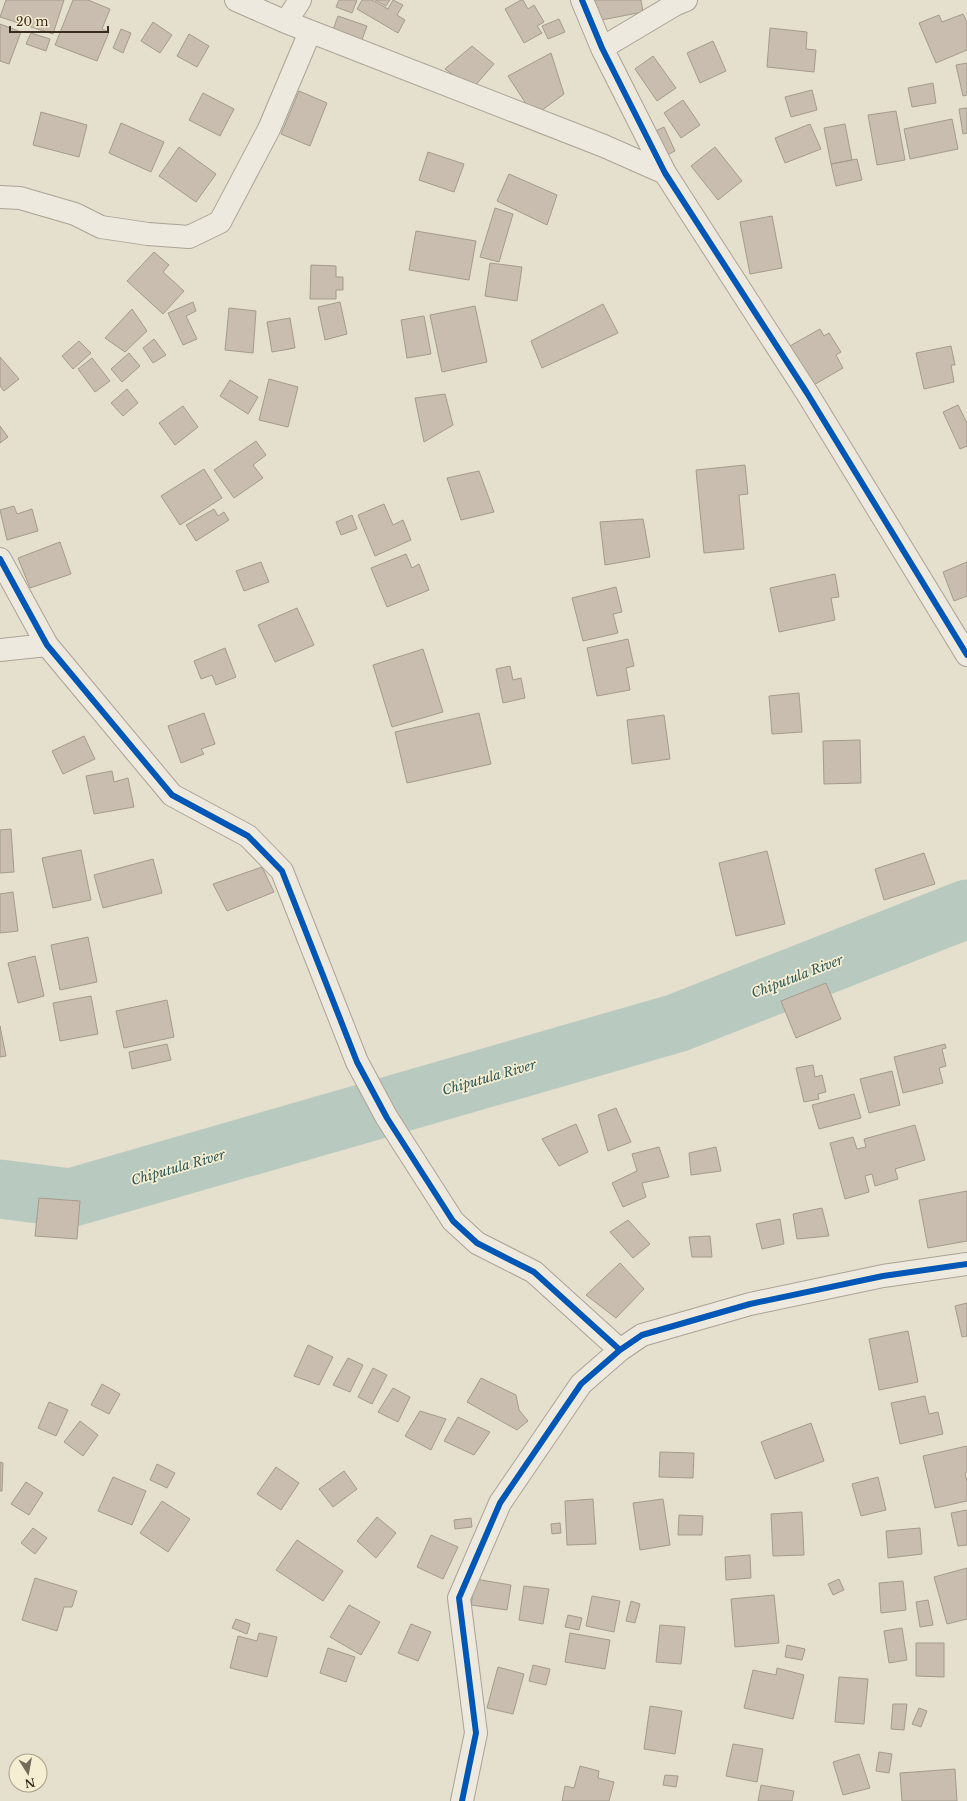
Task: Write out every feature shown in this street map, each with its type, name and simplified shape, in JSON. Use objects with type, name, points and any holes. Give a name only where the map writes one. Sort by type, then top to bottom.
[{"type":"street","points":[[236,0],[310,32],[604,146],[665,172]]},
{"type":"street","points":[[286,22],[300,0]]},
{"type":"street","points":[[582,0],[602,48],[665,172],[808,393],[967,655]]},
{"type":"street","points":[[602,48],[676,4],[686,0]]},
{"type":"street","points":[[0,197],[20,198],[75,214],[101,227],[148,234],[189,237],[220,222],[269,129],[310,32]]},
{"type":"street","points":[[0,559],[47,645],[172,795],[248,836],[282,871],[357,1062],[387,1118],[453,1222],[477,1243],[534,1272],[620,1350]]},
{"type":"street","points":[[0,650],[47,645]]},
{"type":"street","points":[[462,1801],[476,1733],[459,1598],[500,1503],[581,1384],[620,1350],[642,1335],[750,1304],[883,1276],[967,1264]]},
{"type":"building","points":[[6,0],[64,0],[53,34],[0,17]]},
{"type":"building","points":[[73,0],[88,0],[110,9],[102,29],[109,32],[97,61],[55,45]]},
{"type":"building","points":[[339,0],[357,0],[352,13],[336,7]]},
{"type":"building","points":[[362,0],[372,0],[388,9],[393,0],[403,5],[397,15],[405,20],[398,33],[357,9]]},
{"type":"building","points":[[375,0],[390,0],[386,6]]},
{"type":"building","points":[[523,0],[528,9],[534,5],[544,22],[537,26],[542,33],[524,43],[505,9]]},
{"type":"building","points":[[591,0],[641,0],[643,12],[596,21]]},
{"type":"building","points":[[963,14],[967,22],[967,50],[936,63],[919,23],[939,15],[942,22]]},
{"type":"building","points":[[338,16],[367,26],[359,48],[330,38]]},
{"type":"building","points":[[559,19],[565,32],[548,39],[542,26]]},
{"type":"building","points":[[153,22],[172,35],[160,53],[141,41]]},
{"type":"building","points":[[0,24],[21,32],[9,64],[0,61]]},
{"type":"building","points":[[770,28],[807,32],[806,49],[816,50],[814,72],[767,67]]},
{"type":"building","points":[[121,29],[131,33],[123,53],[113,48]]},
{"type":"building","points":[[31,33],[50,39],[46,51],[26,44]]},
{"type":"building","points":[[189,34],[209,46],[197,67],[177,56]]},
{"type":"building","points":[[713,41],[726,71],[700,83],[687,53]]},
{"type":"building","points":[[472,46],[494,64],[472,89],[445,69]]},
{"type":"building","points":[[551,53],[564,94],[534,116],[508,76]]},
{"type":"building","points":[[653,56],[676,88],[657,101],[635,69]]},
{"type":"building","points":[[967,63],[967,95],[963,96],[956,65]]},
{"type":"building","points":[[933,83],[936,103],[912,107],[908,88]]},
{"type":"building","points":[[812,90],[817,110],[791,117],[785,97]]},
{"type":"building","points":[[299,91],[327,103],[310,146],[281,134]]},
{"type":"building","points":[[203,93],[234,109],[220,136],[189,120]]},
{"type":"building","points":[[683,100],[700,125],[681,138],[664,113]]},
{"type":"building","points":[[967,108],[967,133],[963,134],[959,109]]},
{"type":"building","points":[[896,111],[905,160],[877,165],[868,115]]},
{"type":"building","points":[[41,112],[87,125],[79,157],[33,145]]},
{"type":"building","points":[[952,119],[958,149],[910,159],[904,129]]},
{"type":"building","points":[[121,123],[164,142],[151,172],[109,153]]},
{"type":"building","points":[[810,124],[821,149],[785,163],[775,138]]},
{"type":"building","points":[[845,124],[852,160],[831,164],[824,128]]},
{"type":"building","points":[[664,127],[675,151],[661,158],[649,134]]},
{"type":"building","points":[[179,147],[216,174],[196,202],[159,176]]},
{"type":"building","points":[[715,147],[742,181],[718,200],[691,166]]},
{"type":"building","points":[[428,152],[464,164],[454,192],[419,180]]},
{"type":"building","points":[[857,159],[862,180],[836,186],[831,164]]},
{"type":"building","points":[[509,174],[557,195],[547,225],[497,201]]},
{"type":"building","points":[[495,208],[513,214],[499,262],[480,257]]},
{"type":"building","points":[[772,216],[782,268],[750,274],[740,222]]},
{"type":"building","points":[[416,231],[476,241],[469,280],[409,270]]},
{"type":"building","points":[[154,252],[169,265],[163,272],[184,291],[163,314],[127,281]]},
{"type":"building","points":[[490,263],[522,267],[517,301],[485,296]]},
{"type":"building","points":[[311,265],[336,266],[336,277],[343,277],[343,290],[336,290],[336,299],[310,299]]},
{"type":"building","points":[[193,302],[196,311],[186,316],[197,339],[183,345],[168,313]]},
{"type":"building","points":[[340,302],[347,334],[325,340],[318,307]]},
{"type":"building","points":[[603,304],[618,333],[542,368],[531,341]]},
{"type":"building","points":[[475,306],[487,362],[442,372],[430,315]]},
{"type":"building","points":[[229,308],[256,311],[253,353],[225,350]]},
{"type":"building","points":[[132,309],[147,331],[125,352],[105,338]]},
{"type":"building","points":[[424,316],[431,354],[407,358],[401,320]]},
{"type":"building","points":[[290,318],[295,348],[272,352],[267,322]]},
{"type":"building","points":[[820,329],[824,336],[829,333],[841,352],[836,355],[843,368],[812,386],[788,347]]},
{"type":"building","points":[[154,339],[166,355],[153,363],[143,348]]},
{"type":"building","points":[[79,341],[91,353],[73,369],[62,356]]},
{"type":"building","points":[[951,346],[955,365],[951,365],[954,382],[924,389],[916,353]]},
{"type":"building","points":[[129,353],[140,366],[122,382],[111,369]]},
{"type":"building","points":[[0,357],[19,379],[4,391],[0,386]]},
{"type":"building","points":[[92,358],[110,381],[95,392],[78,369]]},
{"type":"building","points":[[269,379],[298,387],[288,427],[259,420]]},
{"type":"building","points":[[230,380],[258,397],[248,414],[220,396]]},
{"type":"building","points":[[127,389],[138,403],[123,416],[111,403]]},
{"type":"building","points":[[445,394],[453,425],[424,442],[415,398]]},
{"type":"building","points":[[958,405],[967,423],[967,446],[960,449],[943,412]]},
{"type":"building","points":[[183,406],[198,427],[175,445],[159,423]]},
{"type":"building","points":[[0,426],[8,437],[0,443]]},
{"type":"building","points":[[256,441],[266,455],[253,465],[263,478],[234,498],[214,470]]},
{"type":"building","points":[[745,465],[748,494],[739,495],[744,549],[704,553],[696,470]]},
{"type":"building","points":[[204,469],[222,498],[180,525],[161,496]]},
{"type":"building","points":[[479,471],[494,512],[461,520],[447,478]]},
{"type":"building","points":[[384,504],[393,525],[403,520],[411,540],[375,556],[358,515]]},
{"type":"building","points":[[14,506],[17,514],[32,509],[38,531],[7,540],[0,510]]},
{"type":"building","points":[[214,509],[218,516],[224,512],[229,520],[196,541],[186,525]]},
{"type":"building","points":[[352,515],[357,529],[341,535],[336,522]]},
{"type":"building","points":[[643,519],[650,557],[605,565],[600,522]]},
{"type":"building","points":[[60,542],[71,574],[30,588],[18,558]]},
{"type":"building","points":[[406,554],[412,568],[419,564],[429,590],[387,607],[371,568]]},
{"type":"building","points":[[261,562],[269,582],[244,591],[236,571]]},
{"type":"building","points":[[967,562],[967,596],[954,601],[943,572]]},
{"type":"building","points":[[835,574],[839,597],[831,598],[835,620],[779,632],[770,588]]},
{"type":"building","points":[[616,587],[622,612],[613,614],[618,633],[583,641],[572,598]]},
{"type":"building","points":[[297,608],[314,645],[275,662],[258,625]]},
{"type":"building","points":[[628,639],[634,666],[626,668],[630,690],[597,696],[587,648]]},
{"type":"building","points":[[225,648],[236,677],[216,685],[212,675],[201,679],[194,661]]},
{"type":"building","points":[[423,649],[443,712],[392,727],[373,665]]},
{"type":"building","points":[[510,666],[513,680],[521,678],[525,698],[503,703],[496,669]]},
{"type":"building","points":[[799,693],[802,732],[772,734],[769,696]]},
{"type":"building","points":[[204,713],[215,744],[201,749],[204,754],[181,763],[168,726]]},
{"type":"building","points":[[479,713],[491,764],[407,783],[395,732]]},
{"type":"building","points":[[664,715],[670,759],[632,764],[627,720]]},
{"type":"building","points":[[84,736],[95,759],[63,774],[52,751]]},
{"type":"building","points":[[860,740],[861,783],[824,784],[823,741]]},
{"type":"building","points":[[112,771],[114,782],[128,778],[134,807],[94,814],[86,776]]},
{"type":"building","points":[[11,829],[14,872],[0,873],[0,830]]},
{"type":"building","points":[[81,850],[91,900],[53,908],[42,858]]},
{"type":"building","points":[[767,851],[785,924],[736,936],[719,863]]},
{"type":"building","points":[[924,853],[935,884],[884,900],[875,869]]},
{"type":"building","points":[[153,859],[162,893],[103,908],[94,875]]},
{"type":"building","points":[[262,867],[274,892],[227,911],[213,884]]},
{"type":"building","points":[[13,892],[18,931],[0,933],[0,894]]},
{"type":"building","points":[[88,937],[97,982],[60,990],[51,945]]},
{"type":"building","points":[[35,956],[44,996],[18,1003],[8,963]]},
{"type":"building","points":[[826,983],[841,1019],[796,1038],[781,1001]]},
{"type":"building","points":[[91,996],[98,1034],[60,1041],[53,1003]]},
{"type":"building","points":[[167,1000],[174,1037],[124,1048],[116,1011]]},
{"type":"building","points":[[0,1026],[6,1056],[0,1057]]},
{"type":"building","points":[[167,1044],[171,1060],[132,1069],[129,1052]]},
{"type":"building","points":[[945,1044],[946,1048],[942,1049],[946,1066],[939,1068],[943,1083],[903,1093],[894,1057]]},
{"type":"building","points":[[813,1065],[815,1077],[822,1075],[826,1092],[818,1094],[819,1099],[804,1102],[796,1068]]},
{"type":"building","points":[[892,1071],[900,1105],[869,1113],[860,1079]]},
{"type":"building","points":[[854,1094],[861,1118],[819,1129],[812,1105]]},
{"type":"building","points":[[616,1108],[631,1142],[608,1151],[598,1115]]},
{"type":"building","points":[[576,1124],[588,1152],[559,1166],[542,1139]]},
{"type":"building","points":[[915,1125],[925,1160],[895,1169],[898,1179],[875,1186],[872,1174],[865,1176],[869,1192],[845,1199],[830,1143],[853,1137],[857,1149],[866,1147],[864,1139]]},
{"type":"building","points":[[659,1147],[669,1177],[642,1183],[646,1197],[623,1207],[612,1183],[637,1171],[632,1154]]},
{"type":"building","points":[[716,1147],[721,1171],[691,1175],[689,1153]]},
{"type":"building","points":[[967,1191],[967,1241],[928,1248],[919,1200]]},
{"type":"building","points":[[39,1198],[80,1201],[77,1239],[35,1236]]},
{"type":"building","points":[[822,1208],[829,1236],[797,1239],[793,1214]]},
{"type":"building","points":[[780,1219],[784,1244],[762,1249],[756,1224]]},
{"type":"building","points":[[628,1220],[650,1244],[633,1258],[610,1232]]},
{"type":"building","points":[[710,1236],[712,1257],[692,1257],[689,1237]]},
{"type":"building","points":[[620,1263],[644,1289],[616,1318],[586,1295]]},
{"type":"building","points":[[967,1303],[967,1336],[962,1337],[955,1306]]},
{"type":"building","points":[[908,1331],[918,1382],[879,1390],[869,1339]]},
{"type":"building","points":[[308,1345],[333,1357],[319,1385],[294,1376]]},
{"type":"building","points":[[348,1358],[363,1365],[350,1392],[333,1385]]},
{"type":"building","points":[[373,1368],[387,1375],[372,1404],[358,1397]]},
{"type":"building","points":[[481,1378],[516,1395],[519,1410],[528,1421],[517,1430],[467,1402]]},
{"type":"building","points":[[102,1384],[120,1394],[109,1414],[91,1405]]},
{"type":"building","points":[[393,1388],[410,1397],[398,1422],[378,1412]]},
{"type":"building","points":[[925,1396],[929,1414],[938,1412],[943,1434],[900,1444],[891,1403]]},
{"type":"building","points":[[49,1402],[68,1410],[56,1436],[38,1428]]},
{"type":"building","points":[[420,1411],[446,1419],[431,1450],[405,1436]]},
{"type":"building","points":[[458,1417],[490,1432],[474,1455],[444,1441]]},
{"type":"building","points":[[80,1421],[98,1435],[83,1456],[64,1442]]},
{"type":"building","points":[[811,1423],[824,1461],[775,1479],[761,1442]]},
{"type":"building","points":[[967,1446],[967,1472],[965,1473],[967,1482],[967,1501],[935,1508],[923,1456]]},
{"type":"building","points":[[660,1452],[694,1453],[693,1478],[659,1477]]},
{"type":"building","points":[[0,1462],[3,1463],[2,1491],[0,1491]]},
{"type":"building","points":[[157,1464],[175,1473],[167,1488],[150,1480]]},
{"type":"building","points":[[276,1467],[299,1483],[281,1510],[257,1494]]},
{"type":"building","points":[[344,1471],[357,1489],[333,1507],[319,1489]]},
{"type":"building","points":[[113,1477],[146,1491],[132,1525],[98,1511]]},
{"type":"building","points":[[878,1477],[886,1510],[861,1516],[852,1484]]},
{"type":"building","points":[[26,1482],[43,1493],[29,1515],[11,1504]]},
{"type":"building","points":[[593,1499],[596,1544],[567,1545],[565,1501]]},
{"type":"building","points":[[663,1499],[670,1545],[640,1550],[633,1503]]},
{"type":"building","points":[[162,1501],[190,1519],[168,1552],[140,1533]]},
{"type":"building","points":[[967,1510],[967,1545],[958,1546],[951,1513]]},
{"type":"building","points":[[802,1512],[804,1555],[773,1556],[771,1514]]},
{"type":"building","points":[[679,1515],[703,1516],[702,1535],[678,1535]]},
{"type":"building","points":[[377,1517],[396,1533],[376,1558],[357,1541]]},
{"type":"building","points":[[471,1518],[472,1527],[455,1529],[454,1520]]},
{"type":"building","points":[[560,1523],[561,1533],[552,1534],[551,1524]]},
{"type":"building","points":[[33,1528],[47,1538],[35,1554],[21,1543]]},
{"type":"building","points":[[920,1528],[922,1554],[888,1558],[886,1531]]},
{"type":"building","points":[[431,1535],[458,1547],[443,1579],[417,1567]]},
{"type":"building","points":[[297,1540],[343,1571],[323,1601],[276,1570]]},
{"type":"building","points":[[750,1555],[751,1578],[726,1580],[725,1557]]},
{"type":"building","points":[[967,1568],[967,1619],[947,1624],[934,1577]]},
{"type":"building","points":[[35,1578],[77,1591],[72,1607],[64,1607],[57,1631],[22,1620]]},
{"type":"building","points":[[475,1579],[511,1585],[507,1610],[471,1605]]},
{"type":"building","points":[[839,1579],[844,1590],[833,1595],[828,1584]]},
{"type":"building","points":[[903,1581],[906,1610],[881,1613],[879,1583]]},
{"type":"building","points":[[524,1586],[549,1589],[543,1624],[519,1620]]},
{"type":"building","points":[[774,1595],[779,1643],[735,1647],[731,1599]]},
{"type":"building","points":[[592,1596],[620,1601],[614,1632],[586,1626]]},
{"type":"building","points":[[928,1600],[933,1625],[920,1627],[916,1602]]},
{"type":"building","points":[[631,1601],[640,1604],[635,1623],[626,1621]]},
{"type":"building","points":[[349,1605],[380,1622],[361,1655],[330,1637]]},
{"type":"building","points":[[568,1615],[582,1618],[579,1630],[565,1627]]},
{"type":"building","points":[[236,1619],[250,1624],[247,1634],[232,1628]]},
{"type":"building","points":[[411,1624],[431,1632],[418,1661],[398,1653]]},
{"type":"building","points":[[660,1625],[685,1627],[681,1664],[656,1662]]},
{"type":"building","points":[[902,1628],[907,1660],[889,1663],[884,1631]]},
{"type":"building","points":[[259,1633],[277,1637],[267,1677],[230,1668],[238,1636],[257,1641]]},
{"type":"building","points":[[570,1633],[610,1640],[605,1669],[565,1662]]},
{"type":"building","points":[[916,1643],[944,1643],[944,1677],[916,1676]]},
{"type":"building","points":[[787,1645],[805,1649],[802,1660],[785,1657]]},
{"type":"building","points":[[328,1648],[355,1657],[346,1682],[320,1673]]},
{"type":"building","points":[[533,1665],[550,1669],[546,1685],[529,1681]]},
{"type":"building","points":[[498,1667],[524,1674],[513,1714],[487,1708]]},
{"type":"building","points":[[777,1668],[804,1675],[793,1719],[744,1708],[753,1670],[776,1675]]},
{"type":"building","points":[[839,1677],[868,1679],[864,1724],[835,1722]]},
{"type":"building","points":[[893,1704],[907,1704],[904,1730],[891,1729]]},
{"type":"building","points":[[650,1706],[682,1711],[675,1754],[644,1749]]},
{"type":"building","points":[[919,1708],[927,1711],[921,1727],[912,1724]]},
{"type":"building","points":[[733,1744],[763,1749],[757,1782],[726,1776]]},
{"type":"building","points":[[879,1752],[892,1754],[889,1773],[876,1771]]},
{"type":"building","points":[[859,1754],[870,1788],[843,1795],[833,1762]]},
{"type":"building","points":[[580,1766],[599,1771],[598,1778],[614,1782],[609,1801],[562,1801],[565,1786],[574,1788]]},
{"type":"building","points":[[955,1769],[957,1801],[902,1801],[900,1773]]},
{"type":"building","points":[[665,1775],[678,1776],[676,1787],[663,1785]]},
{"type":"building","points":[[761,1785],[794,1791],[792,1801],[758,1801]]},
{"type":"waterway","name":"Chiputula River","points":[[0,1189],[70,1198],[677,1023],[967,909]]},
{"type":"cycle path","points":[[582,0],[602,48],[665,173],[807,393],[967,655]]},
{"type":"cycle path","points":[[0,559],[47,645],[172,795],[248,836],[282,871],[357,1062],[387,1118],[453,1221],[477,1243],[534,1272],[620,1350]]},
{"type":"cycle path","points":[[462,1801],[476,1733],[459,1598],[500,1503],[581,1384],[620,1350],[642,1335],[750,1304],[883,1276],[967,1264]]}]
